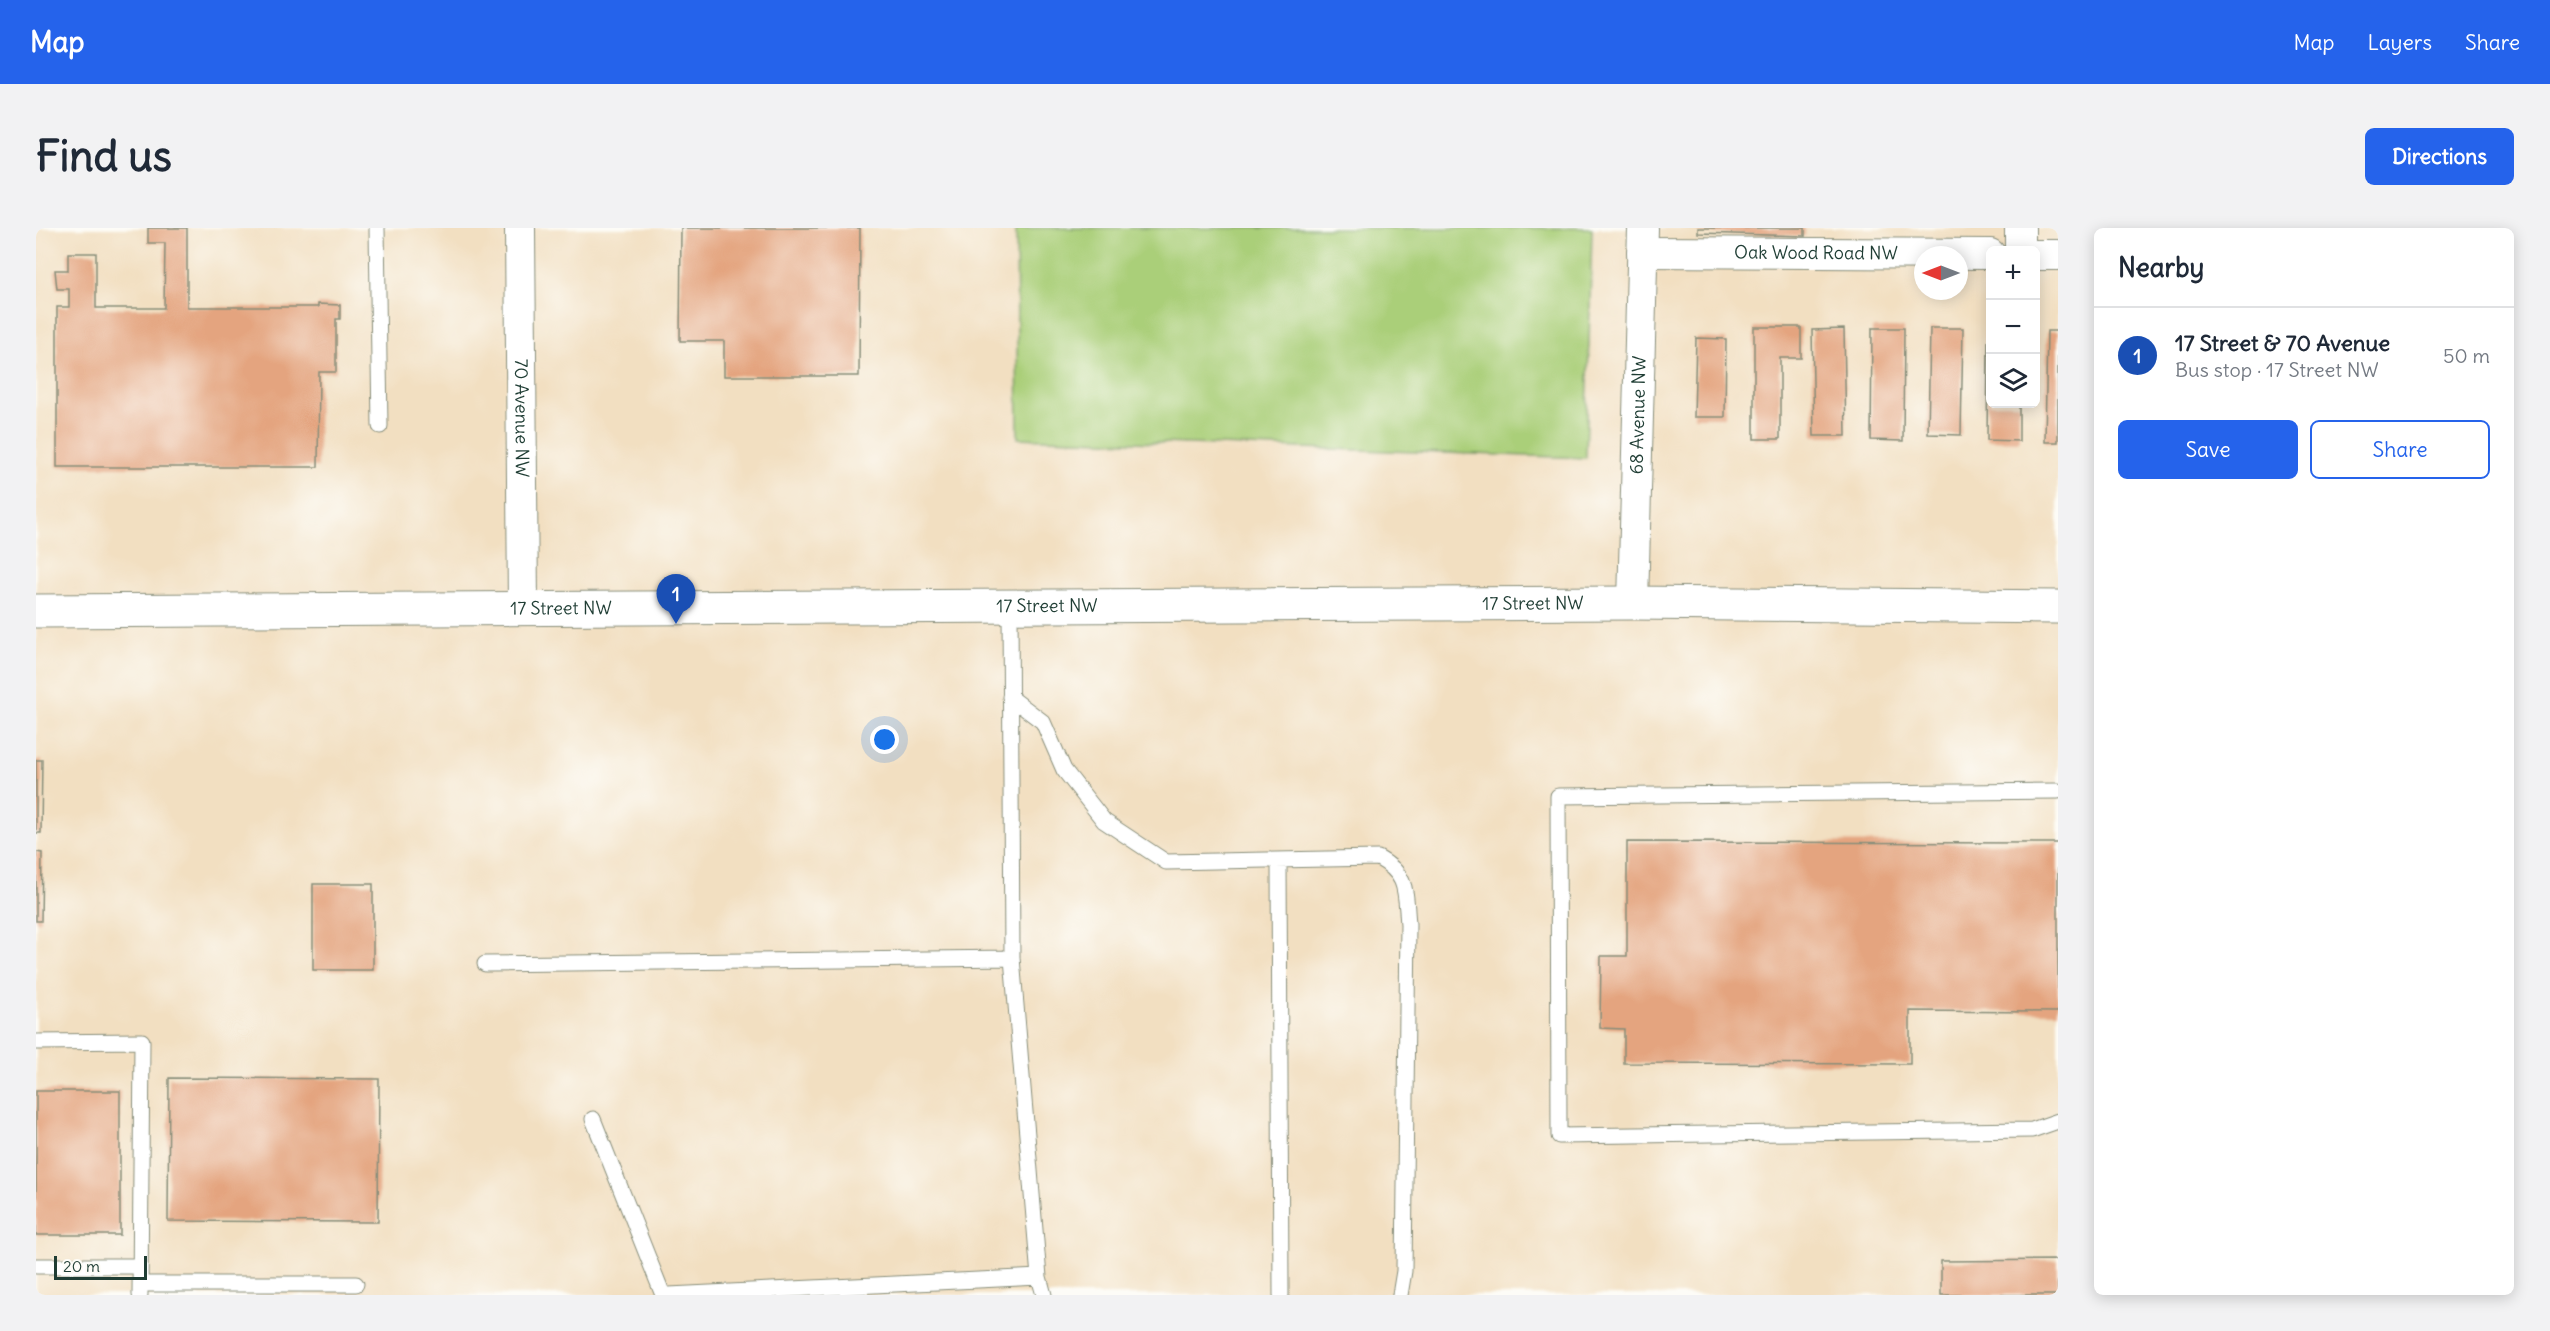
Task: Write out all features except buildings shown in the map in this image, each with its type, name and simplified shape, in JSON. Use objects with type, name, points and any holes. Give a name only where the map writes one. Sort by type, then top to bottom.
[{"type":"main road","name":"17 Street NW","points":[[36,611],[1010,608],[1634,603],[2058,607]]},
{"type":"street","name":"70 Avenue NW","points":[[520,228],[523,608]]},
{"type":"street","points":[[2020,228],[2020,246]]},
{"type":"street","name":"Oak Wood Road NW","points":[[1642,240],[1986,254]]},
{"type":"street","name":"68 Avenue NW","points":[[1634,603],[1642,240]]},
{"type":"street","points":[[2040,255],[2058,255]]},
{"type":"lane","points":[[377,228],[380,426]]},
{"type":"lane","points":[[1010,608],[1012,958],[1039,1277],[1044,1295]]},
{"type":"lane","points":[[1010,697],[1042,722],[1064,770],[1104,821],[1166,862],[1279,862],[1378,858],[1394,867],[1405,886],[1408,924],[1404,1271],[1400,1295]]},
{"type":"lane","points":[[2058,791],[1558,796],[1559,1136],[2032,1130],[2058,1121]]},
{"type":"lane","points":[[1279,862],[1281,1295]]},
{"type":"lane","points":[[485,964],[1012,958]]},
{"type":"lane","points":[[36,1042],[142,1041],[140,1289],[356,1284]]},
{"type":"lane","points":[[593,1119],[663,1295]]},
{"type":"lane","points":[[36,1266],[140,1266]]},
{"type":"lane","points":[[669,1295],[1039,1277]]},
{"type":"green space","points":[[1016,228],[1592,228],[1586,458],[1018,438]]},
{"type":"place","name":"17 Street & 70 Avenue","points":[[676,624]]}]
